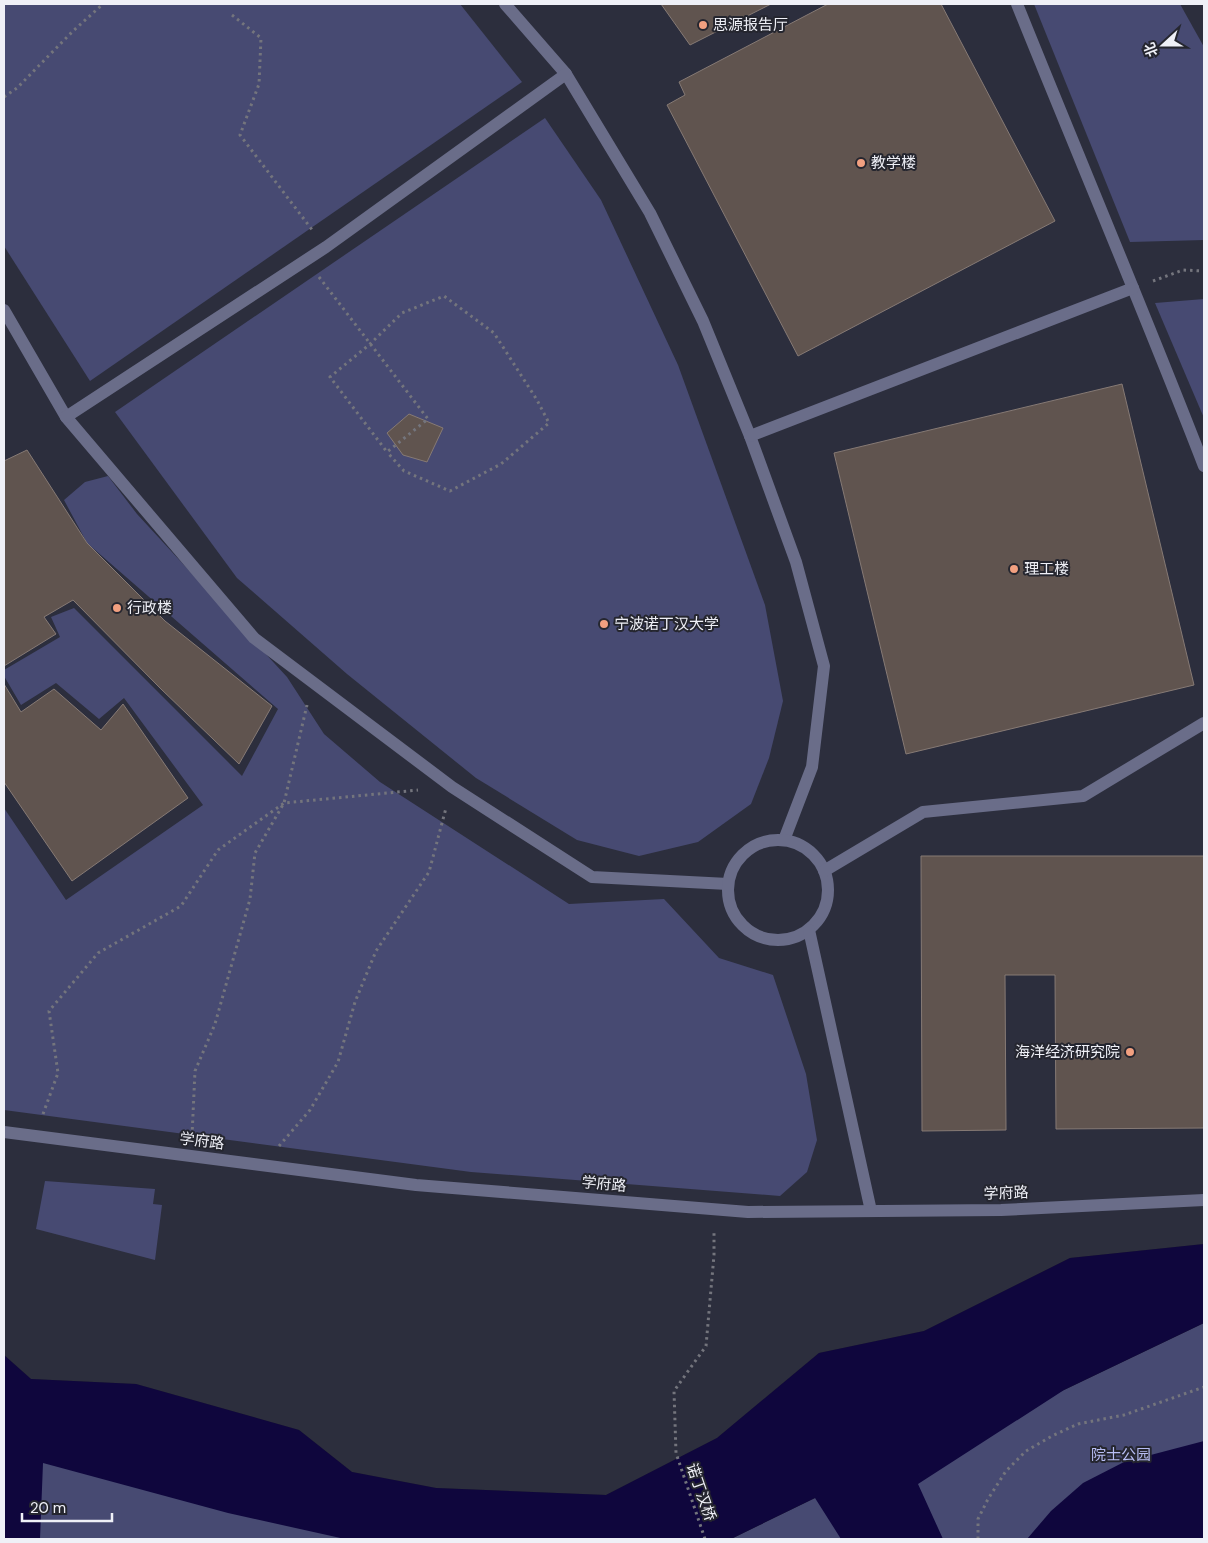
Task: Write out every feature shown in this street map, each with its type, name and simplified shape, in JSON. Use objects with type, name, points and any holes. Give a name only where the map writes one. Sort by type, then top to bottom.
[{"type":"street","points":[[505,4],[566,74],[650,213],[702,321],[750,436],[796,562],[824,666],[812,767],[784,840]]},
{"type":"street","points":[[1017,4],[1204,466]]},
{"type":"street","points":[[66,417],[326,248],[566,74]]},
{"type":"street","points":[[750,436],[1133,288]]},
{"type":"street","points":[[4,310],[66,417],[254,638],[452,787],[592,877],[728,884]]},
{"type":"street","points":[[824,871],[923,812],[1083,796],[1204,723]]},
{"type":"street","points":[[784,840],[800,845],[814,856],[824,871],[828,892],[823,914],[808,930],[787,940],[764,938],[743,927],[730,907],[728,884],[734,865],[747,850],[764,842],[784,840]]},
{"type":"street","points":[[808,930],[871,1211]]},
{"type":"street","name":"学府路","points":[[4,1132],[416,1185],[748,1212],[1001,1210],[1204,1200]]},
{"type":"path","points":[[4,97],[17,88],[73,31],[103,4]]},
{"type":"path","points":[[232,15],[261,38],[259,84],[240,135],[326,248]]},
{"type":"path","points":[[306,261],[428,419],[387,452]]},
{"type":"path","points":[[1133,288],[1184,270],[1204,271]]},
{"type":"path","points":[[444,296],[494,333],[537,400],[549,423],[501,464],[450,491],[404,471],[387,452],[330,377],[370,344],[402,313],[444,296]]},
{"type":"path","points":[[191,1156],[195,1070],[215,1024],[248,909],[255,853],[284,803],[312,682]]},
{"type":"path","points":[[36,1136],[58,1073],[49,1011],[98,953],[181,906],[218,850],[284,803],[452,787],[430,872],[376,951],[355,1002],[338,1062],[310,1110],[263,1165]]},
{"type":"path","name":"诺丁汉桥","points":[[705,1539],[676,1453],[674,1392],[706,1346],[714,1255],[714,1209]]},
{"type":"path","points":[[978,1539],[978,1519],[988,1499],[1006,1471],[1026,1451],[1078,1424],[1124,1415],[1204,1387]]},
{"type":"shaded area","name":"宁波诺丁汉大学","points":[[4,4],[1204,4],[1204,1244],[1070,1258],[924,1331],[819,1353],[717,1438],[606,1495],[436,1488],[352,1472],[299,1430],[136,1384],[31,1379],[4,1355]]},
{"type":"shaded area","points":[[1204,1244],[1204,1323],[1064,1390],[918,1484],[943,1539],[841,1539],[815,1498],[731,1539],[345,1539],[228,1513],[43,1463],[40,1539],[4,1539],[4,1355],[31,1379],[136,1384],[299,1430],[352,1472],[436,1488],[606,1495],[717,1438],[819,1353],[924,1331],[1070,1258]]},
{"type":"shaded area","points":[[1204,1441],[1204,1539],[1027,1539],[1051,1511],[1083,1483],[1124,1462]]},
{"type":"green space","points":[[4,4],[460,4],[522,82],[90,381],[4,246]]},
{"type":"green space","points":[[1034,4],[1180,4],[1204,47],[1204,240],[1130,242]]},
{"type":"green space","points":[[545,118],[601,200],[678,365],[765,605],[783,701],[769,758],[751,804],[698,842],[639,856],[577,840],[476,778],[347,674],[237,578],[115,412]]},
{"type":"green space","points":[[1204,299],[1204,418],[1155,303]]},
{"type":"green space","points":[[108,476],[137,514],[287,677],[324,734],[380,782],[569,904],[664,899],[719,958],[773,975],[806,1074],[817,1140],[807,1172],[780,1196],[471,1172],[4,1110],[4,808],[66,900],[203,805],[124,698],[99,719],[56,683],[21,705],[4,676],[4,670],[60,637],[51,617],[74,608],[242,776],[278,709],[87,543],[64,500],[85,482]]},
{"type":"green space","points":[[45,1181],[155,1189],[153,1204],[162,1205],[155,1260],[36,1229]]},
{"type":"green space","name":"院士公园","points":[[1204,1323],[1204,1539],[731,1539],[815,1498],[1064,1390]]},
{"type":"green space","points":[[4,1449],[362,1539],[4,1539]]},
{"type":"building","name":"思源报告厅","points":[[661,4],[771,4],[690,45]]},
{"type":"building","name":"教学楼","points":[[828,4],[941,4],[1055,221],[798,356],[667,105],[685,95],[679,82]]},
{"type":"building","name":"理工楼","points":[[1122,384],[1194,685],[906,754],[834,453]]},
{"type":"building","points":[[409,414],[443,428],[427,462],[403,455],[387,433]]},
{"type":"building","name":"行政楼","points":[[27,450],[87,543],[165,621],[272,706],[239,764],[73,600],[44,617],[56,634],[4,666],[4,461]]},
{"type":"building","points":[[4,684],[21,712],[54,689],[101,730],[123,704],[188,798],[72,881],[4,782]]},
{"type":"building","name":"海洋经济研究院","points":[[921,856],[1204,856],[1204,1128],[1056,1129],[1055,975],[1005,975],[1006,1130],[922,1131]]},
{"type":"place","name":"思源报告厅","points":[[703,25]]},
{"type":"place","name":"教学楼","points":[[861,163]]},
{"type":"place","name":"理工楼","points":[[1014,569]]},
{"type":"place","name":"行政楼","points":[[117,608]]},
{"type":"place","name":"宁波诺丁汉大学","points":[[604,624]]},
{"type":"place","name":"海洋经济研究院","points":[[1130,1052]]}]
